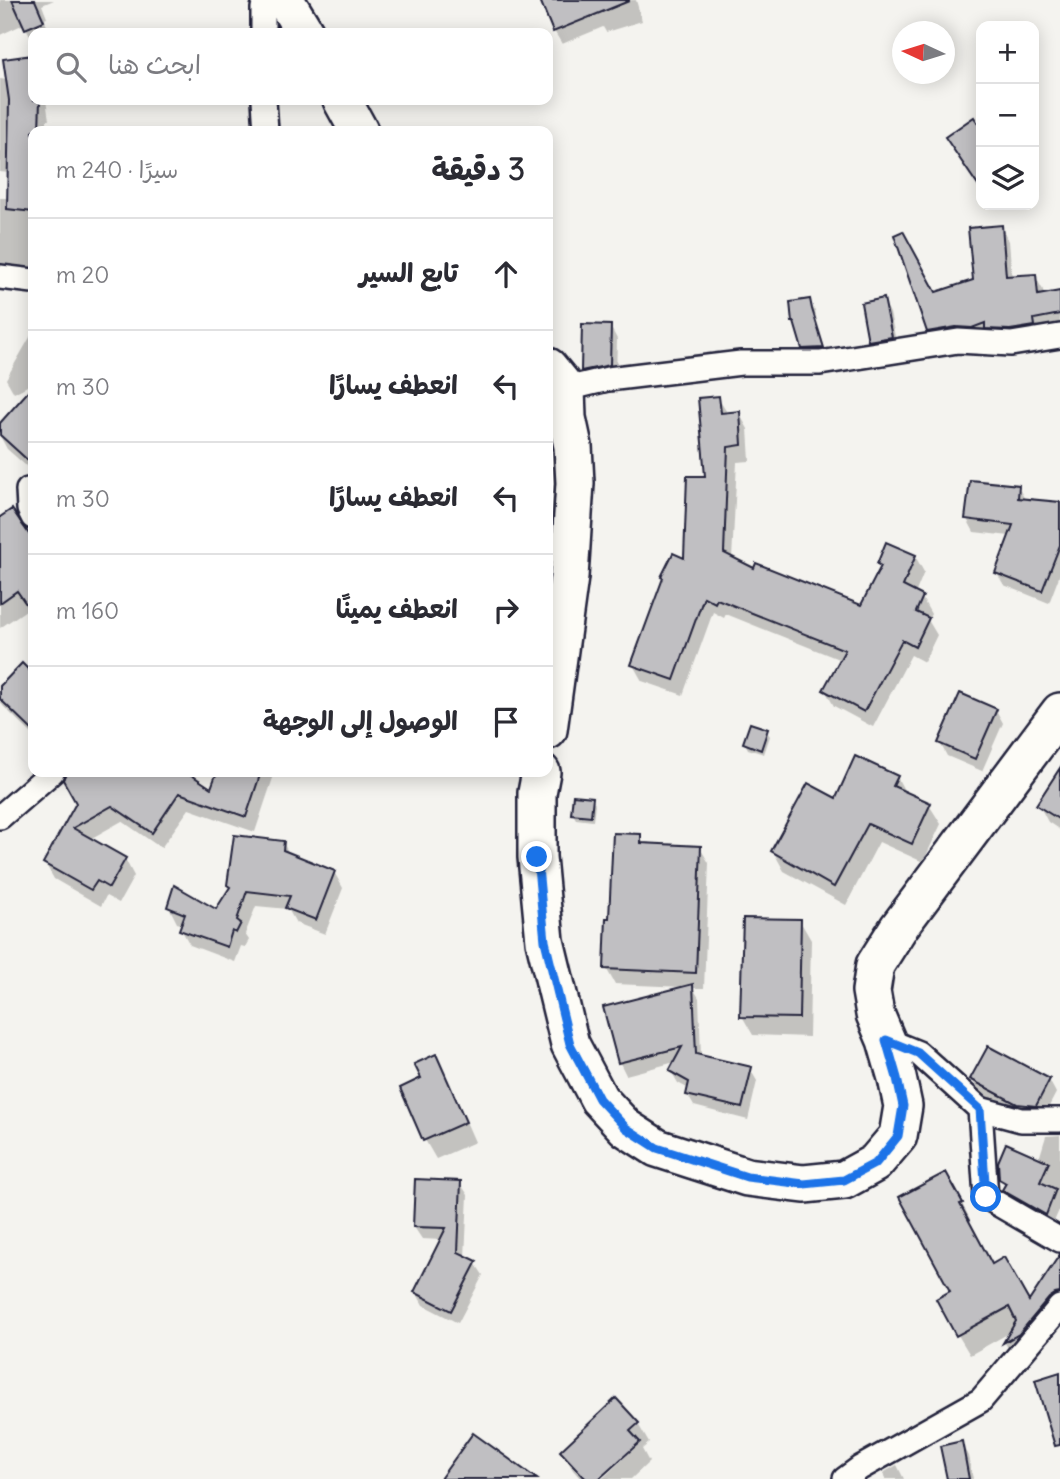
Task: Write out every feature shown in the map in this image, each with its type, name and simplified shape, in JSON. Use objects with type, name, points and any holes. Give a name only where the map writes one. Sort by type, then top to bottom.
[{"type":"main road","points":[[285,0],[302,28]]},
{"type":"main road","points":[[345,105],[356,126]]},
{"type":"main road","points":[[553,694],[569,577],[575,483],[573,446],[557,378]]},
{"type":"main road","points":[[536,779],[537,857],[545,941],[570,1044],[599,1099],[626,1128],[657,1148],[747,1177],[804,1184],[844,1180],[876,1163],[898,1136],[903,1106],[886,1040],[875,1014],[871,991],[875,965],[899,927],[1060,712]]},
{"type":"street","points":[[263,28],[263,8],[268,0]]},
{"type":"street","points":[[264,105],[265,126]]},
{"type":"street","points":[[0,277],[28,280]]},
{"type":"street","points":[[557,378],[608,379],[741,363],[820,363],[958,341],[1012,344],[1060,336]]},
{"type":"street","points":[[27,490],[28,500]]},
{"type":"street","points":[[0,817],[46,777]]},
{"type":"street","points":[[886,1040],[918,1053],[980,1109],[1021,1120],[1060,1120]]},
{"type":"street","points":[[980,1109],[986,1197],[1060,1240]]},
{"type":"street","points":[[845,1479],[981,1401],[1060,1307]]},
{"type":"building","points":[[12,0],[35,0],[44,21],[25,29]]},
{"type":"building","points":[[540,0],[629,0],[553,32]]},
{"type":"building","points":[[28,56],[28,105],[40,105],[39,126],[28,126],[28,211],[7,209],[9,100],[3,59]]},
{"type":"building","points":[[974,117],[976,183],[945,137]]},
{"type":"building","points":[[1002,225],[1006,276],[1036,274],[1038,295],[1060,291],[1060,314],[1034,319],[1035,326],[1010,330],[985,329],[985,323],[972,328],[956,327],[927,332],[894,235],[903,231],[936,292],[973,280],[968,228]]},
{"type":"building","points":[[884,298],[892,337],[868,341],[861,303]]},
{"type":"building","points":[[810,299],[824,348],[802,349],[792,322],[790,302]]},
{"type":"building","points":[[582,324],[611,325],[610,365],[581,371]]},
{"type":"building","points":[[28,392],[28,460],[0,435],[0,423]]},
{"type":"building","points":[[719,396],[721,413],[740,411],[742,445],[728,447],[724,553],[754,568],[756,563],[861,605],[881,566],[877,564],[886,542],[916,555],[903,586],[923,596],[916,612],[929,618],[915,647],[902,640],[864,712],[823,690],[845,650],[717,599],[715,603],[704,597],[674,680],[631,665],[663,578],[661,577],[673,553],[684,558],[687,476],[705,476],[698,398]]},
{"type":"building","points":[[970,480],[1019,485],[1018,498],[1060,502],[1060,545],[1042,591],[995,573],[1013,525],[965,519]]},
{"type":"building","points":[[12,509],[28,533],[28,607],[17,591],[0,603],[0,517]]},
{"type":"building","points":[[22,663],[28,669],[28,726],[0,699],[0,686]]},
{"type":"building","points":[[960,693],[997,709],[975,759],[938,743]]},
{"type":"building","points":[[750,723],[768,729],[761,750],[743,743]]},
{"type":"building","points":[[855,756],[898,776],[893,786],[931,803],[912,844],[868,824],[834,887],[771,851],[808,783],[836,798]]},
{"type":"building","points":[[1060,768],[1060,820],[1036,805]]},
{"type":"building","points":[[64,777],[194,777],[211,788],[215,777],[259,777],[246,817],[179,793],[152,833],[112,806],[73,828],[126,858],[109,888],[97,881],[91,890],[43,863],[76,803],[63,780]]},
{"type":"building","points":[[573,795],[593,797],[591,816],[571,814]]},
{"type":"building","points":[[613,833],[641,834],[641,843],[701,846],[696,973],[604,969]]},
{"type":"building","points":[[234,835],[284,841],[283,850],[335,871],[316,920],[285,908],[290,896],[247,891],[237,920],[241,923],[236,933],[232,931],[227,947],[179,930],[185,914],[167,907],[174,885],[216,909],[230,887],[227,885]]},
{"type":"building","points":[[743,918],[801,919],[799,1018],[740,1017]]},
{"type":"building","points":[[693,984],[696,1054],[752,1067],[742,1108],[686,1095],[689,1082],[669,1071],[682,1047],[618,1063],[603,1007]]},
{"type":"building","points":[[988,1046],[1050,1079],[1036,1106],[1017,1104],[970,1079]]},
{"type":"building","points":[[436,1054],[466,1122],[423,1141],[400,1088],[421,1078],[414,1064]]},
{"type":"building","points":[[1006,1143],[1049,1162],[1040,1182],[1056,1189],[1046,1215],[1002,1190],[1006,1183],[999,1179],[998,1162]]},
{"type":"building","points":[[946,1172],[992,1264],[1004,1257],[1029,1301],[1060,1254],[1060,1293],[1049,1298],[1019,1334],[1003,1343],[1016,1321],[1009,1307],[956,1336],[936,1299],[950,1291],[899,1197]]},
{"type":"building","points":[[415,1179],[461,1181],[458,1252],[477,1261],[451,1311],[414,1292],[446,1228],[413,1227]]},
{"type":"building","points":[[1060,1372],[1060,1445],[1055,1446],[1035,1380]]},
{"type":"building","points":[[616,1398],[639,1423],[630,1431],[640,1442],[599,1479],[586,1479],[560,1451]]},
{"type":"building","points":[[473,1433],[537,1479],[440,1479]]},
{"type":"building","points":[[962,1441],[969,1479],[947,1479],[940,1446]]},
{"type":"route","points":[[537,857],[545,941],[570,1044],[599,1099],[626,1128],[657,1148],[747,1177],[804,1184],[844,1180],[876,1163],[898,1136],[903,1106],[886,1040],[918,1053],[980,1109],[986,1197]]}]
